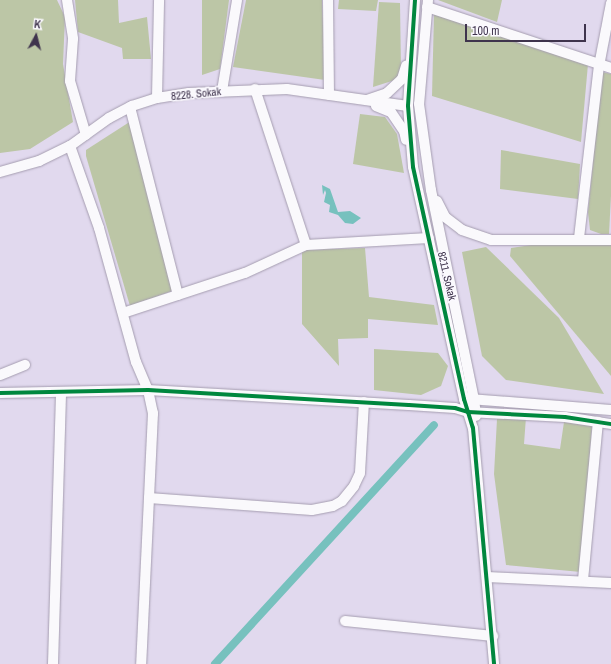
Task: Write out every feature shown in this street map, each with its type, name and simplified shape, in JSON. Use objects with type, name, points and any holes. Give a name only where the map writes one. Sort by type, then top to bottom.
[{"type":"street","points":[[67,0],[73,39],[70,81],[86,134]]},
{"type":"street","points":[[157,98],[159,0]]},
{"type":"street","points":[[222,91],[237,0]]},
{"type":"street","points":[[328,0],[329,95]]},
{"type":"street","name":"8211. Sokak","points":[[415,0],[408,106],[413,167],[469,399]]},
{"type":"street","points":[[494,664],[493,636],[472,412],[431,190],[419,104],[428,3],[599,66],[611,68]]},
{"type":"street","points":[[579,238],[599,66],[611,3]]},
{"type":"street","points":[[363,101],[387,93],[402,79],[411,49]]},
{"type":"street","name":"8228. Sokak","points":[[0,172],[39,161],[70,146],[109,118],[130,107],[157,98],[222,91],[287,88],[363,101],[408,106]]},
{"type":"street","points":[[255,89],[306,245]]},
{"type":"street","points":[[363,101],[391,112],[404,131],[413,167]]},
{"type":"street","points":[[130,107],[178,295]]},
{"type":"street","points":[[70,146],[99,228],[136,362],[148,390],[153,413],[141,664]]},
{"type":"street","points":[[431,190],[445,217],[462,230],[491,240],[579,238],[611,240]]},
{"type":"street","points":[[123,313],[245,273],[306,245],[429,238]]},
{"type":"street","points":[[0,375],[25,365]]},
{"type":"street","points":[[0,393],[62,393],[148,390],[455,408],[472,412],[565,417],[611,424]]},
{"type":"street","points":[[53,664],[62,393]]},
{"type":"street","points":[[455,408],[469,399],[611,410]]},
{"type":"street","points":[[149,498],[312,510],[333,506],[342,501],[354,486],[360,473],[364,402]]},
{"type":"street","points":[[583,580],[598,422]]},
{"type":"street","points":[[487,577],[583,580],[611,583]]},
{"type":"street","points":[[345,621],[493,636]]},
{"type":"shaded area","points":[[0,0],[57,0],[65,17],[63,64],[73,122],[30,149],[0,153]]},
{"type":"shaded area","points":[[75,0],[118,0],[119,23],[147,17],[151,59],[123,59],[122,48],[78,32]]},
{"type":"shaded area","points":[[202,0],[229,0],[220,69],[202,75]]},
{"type":"shaded area","points":[[246,0],[322,0],[325,80],[233,67]]},
{"type":"shaded area","points":[[339,0],[378,0],[376,11],[338,9]]},
{"type":"shaded area","points":[[438,0],[502,0],[497,22]]},
{"type":"shaded area","points":[[379,2],[400,3],[401,72],[395,80],[373,87]]},
{"type":"shaded area","points":[[434,14],[588,64],[581,142],[432,96]]},
{"type":"shaded area","points":[[602,72],[611,74],[611,196],[609,234],[601,234],[590,230],[588,212]]},
{"type":"shaded area","points":[[360,114],[385,117],[397,134],[404,173],[353,164]]},
{"type":"shaded area","points":[[131,121],[172,291],[130,306],[86,156],[86,150]]},
{"type":"shaded area","points":[[501,150],[580,164],[578,199],[500,189]]},
{"type":"shaded area","points":[[322,185],[330,189],[338,212],[350,211],[361,218],[353,224],[345,223],[338,215],[329,212],[330,205],[324,202],[326,193],[325,190],[323,195]]},
{"type":"shaded area","points":[[611,240],[611,376],[510,256],[511,248],[558,241]]},
{"type":"shaded area","points":[[486,247],[559,318],[604,394],[506,380],[482,356],[462,252]]},
{"type":"shaded area","points":[[365,248],[369,297],[434,305],[438,325],[368,319],[368,338],[338,339],[339,366],[302,324],[302,250]]},
{"type":"shaded area","points":[[374,349],[438,353],[448,366],[441,386],[421,395],[374,390]]},
{"type":"shaded area","points":[[526,417],[524,444],[560,449],[564,422],[592,426],[581,572],[506,565],[494,474],[497,419]]},
{"type":"waterway","points":[[215,664],[434,425]]},
{"type":"cycle path","points":[[415,0],[408,106],[413,167],[464,399],[473,428],[494,664]]},
{"type":"cycle path","points":[[0,393],[148,390],[455,408],[468,412],[565,417],[611,424]]}]
